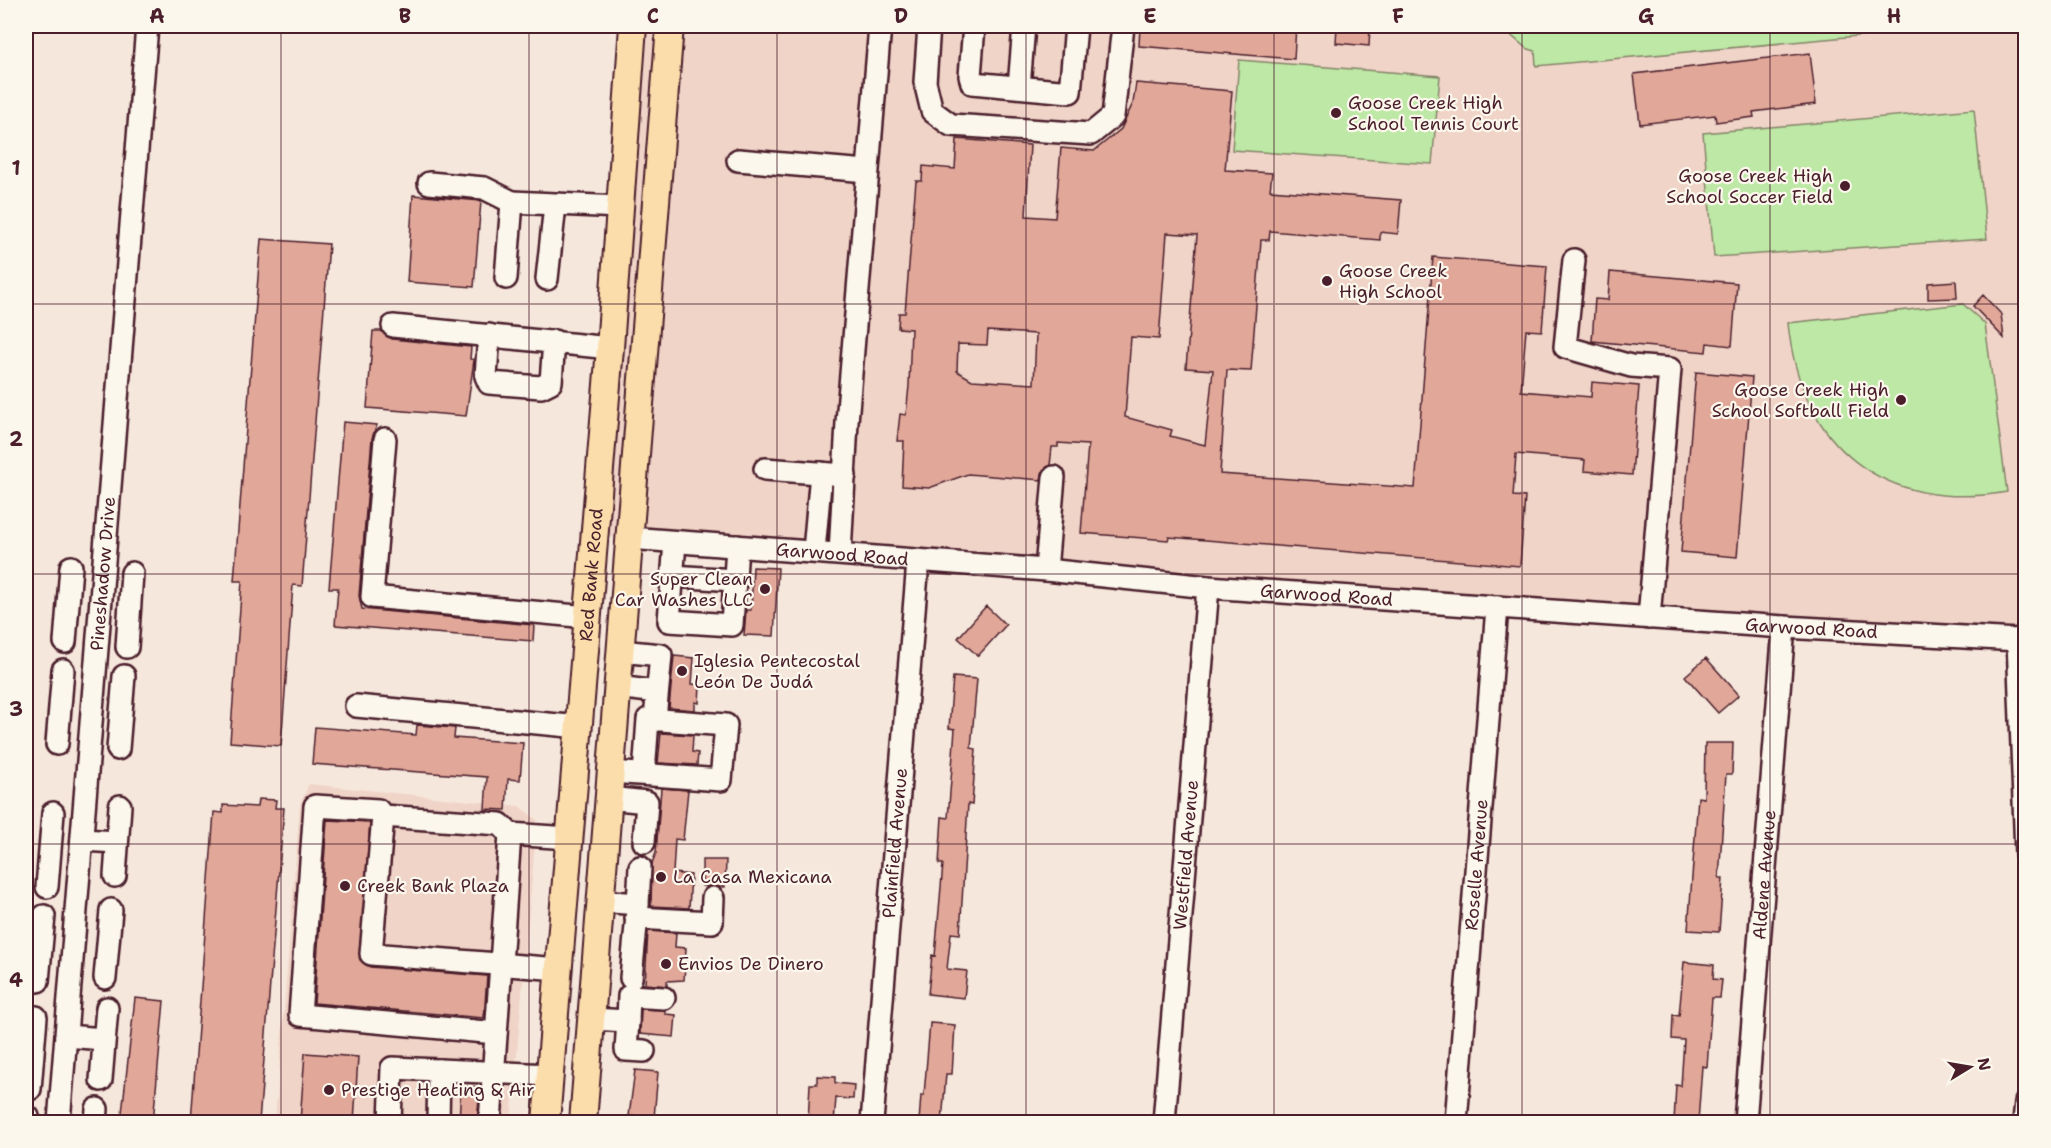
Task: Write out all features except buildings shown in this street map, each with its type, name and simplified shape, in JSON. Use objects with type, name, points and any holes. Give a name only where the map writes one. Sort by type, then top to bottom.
[{"type":"main road","name":"Red Bank Road","points":[[546,1122],[580,727],[633,26]]},
{"type":"main road","name":"Red Bank Road","points":[[583,1122],[670,26]]},
{"type":"main road","points":[[598,492],[629,538]]},
{"type":"main road","points":[[588,616],[619,669]]},
{"type":"street","name":"Pineshadow Drive","points":[[59,1122],[147,26]]},
{"type":"street","points":[[840,554],[867,171],[880,26]]},
{"type":"street","points":[[929,26],[925,82],[932,111],[951,125],[1091,134],[1113,116],[1123,26]]},
{"type":"street","points":[[974,26],[970,76],[972,83],[1070,92],[1076,26]]},
{"type":"street","points":[[1019,87],[1024,26]]},
{"type":"street","points":[[738,159],[867,171]]},
{"type":"street","points":[[429,183],[484,188],[512,202],[620,207]]},
{"type":"street","points":[[506,278],[512,202]]},
{"type":"street","points":[[548,279],[555,205]]},
{"type":"street","points":[[1574,260],[1564,346],[1631,366],[1670,369],[1648,618]]},
{"type":"street","points":[[393,326],[610,348]]},
{"type":"street","points":[[489,335],[486,376],[489,382],[531,387],[541,387],[551,382],[554,341]]},
{"type":"street","points":[[386,439],[372,597],[588,616]]},
{"type":"street","points":[[765,469],[845,475]]},
{"type":"street","points":[[813,551],[821,473]]},
{"type":"street","points":[[1046,570],[1054,477]]},
{"type":"street","name":"Garwood Road","points":[[629,538],[813,551],[918,562],[1046,570],[1208,587],[1784,627],[2022,637]]},
{"type":"street","points":[[675,542],[669,621],[732,625],[737,546]]},
{"type":"street","name":"Plainfield Avenue","points":[[872,1122],[918,562]]},
{"type":"street","points":[[65,642],[71,567]]},
{"type":"street","points":[[127,647],[132,573]]},
{"type":"street","points":[[672,576],[735,580]]},
{"type":"street","name":"Westfield Avenue","points":[[1164,1122],[1208,587]]},
{"type":"street","points":[[68,605],[129,611]]},
{"type":"street","name":"Roselle Avenue","points":[[1456,1122],[1497,607]]},
{"type":"street","name":"Aldene Avenue","points":[[1744,1122],[1784,627]]},
{"type":"street","points":[[2022,637],[2025,854]]},
{"type":"street","points":[[619,669],[661,655],[655,719]]},
{"type":"street","points":[[619,669],[657,692]]},
{"type":"street","points":[[57,744],[63,670]]},
{"type":"street","points":[[118,749],[124,676]]},
{"type":"street","points":[[356,706],[580,727]]},
{"type":"street","points":[[60,709],[121,714]]},
{"type":"street","points":[[608,798],[646,788],[721,780],[726,725],[648,719],[646,788],[644,842]]},
{"type":"street","points":[[611,772],[646,788]]},
{"type":"street","points":[[496,1033],[300,1015],[315,806],[378,810],[383,816],[371,954],[559,969]]},
{"type":"street","points":[[115,876],[120,807]]},
{"type":"street","points":[[47,887],[53,813]]},
{"type":"street","points":[[383,816],[500,824],[510,834],[569,838]]},
{"type":"street","points":[[490,1122],[510,834]]},
{"type":"street","points":[[50,848],[117,842]]},
{"type":"street","points":[[631,978],[640,867]]},
{"type":"street","points":[[600,901],[637,911],[712,922],[713,898]]},
{"type":"street","points":[[105,978],[111,910]]},
{"type":"street","points":[[38,981],[44,916]]},
{"type":"street","points":[[40,955],[108,940]]},
{"type":"street","points":[[644,1051],[626,1050],[629,996],[664,998]]},
{"type":"street","points":[[101,1080],[107,1008]]},
{"type":"street","points":[[30,1089],[36,1017]]},
{"type":"street","points":[[591,1019],[628,1021]]},
{"type":"street","points":[[66,1036],[104,1039]]},
{"type":"street","points":[[33,1056],[64,1058]]},
{"type":"street","points":[[390,1122],[392,1068],[550,1075]]},
{"type":"street","points":[[438,1122],[439,1070]]},
{"type":"street","points":[[2024,1122],[2025,1102]]},
{"type":"shaded area","name":"Goose Creek High School","points":[[648,26],[2025,26],[2026,634],[608,537]]},
{"type":"shaded area","points":[[309,784],[519,806],[537,820],[511,1122],[275,1122],[300,804]]},
{"type":"green space","points":[[1500,26],[1944,26],[1944,28],[1536,66],[1535,51],[1526,48]]},
{"type":"green space","name":"Goose Creek High School Tennis Court","points":[[1239,60],[1440,76],[1432,164],[1232,150]]},
{"type":"green space","name":"Goose Creek High School Soccer Field","points":[[1974,109],[1987,239],[1714,257],[1703,133]]},
{"type":"green space","name":"Goose Creek High School Softball Field","points":[[1963,304],[1985,324],[2007,492],[1963,496],[1923,492],[1887,480],[1856,462],[1830,437],[1810,405],[1796,367],[1788,323]]},
{"type":"place","name":"Goose Creek High School Tennis Court","points":[[1336,113]]},
{"type":"place","name":"Goose Creek High School Soccer Field","points":[[1845,186]]},
{"type":"place","name":"Goose Creek High School","points":[[1327,281]]},
{"type":"place","name":"Goose Creek High School Softball Field","points":[[1901,400]]},
{"type":"place","name":"Super Clean Car Washes LLC","points":[[765,589]]},
{"type":"place","name":"Iglesia Pentecostal León De Judá","points":[[682,671]]},
{"type":"place","name":"La Casa Mexicana","points":[[661,877]]},
{"type":"place","name":"Creek Bank Plaza","points":[[345,886]]},
{"type":"place","name":"Envios De Dinero","points":[[666,964]]},
{"type":"place","name":"Prestige Heating & Air","points":[[329,1090]]}]
